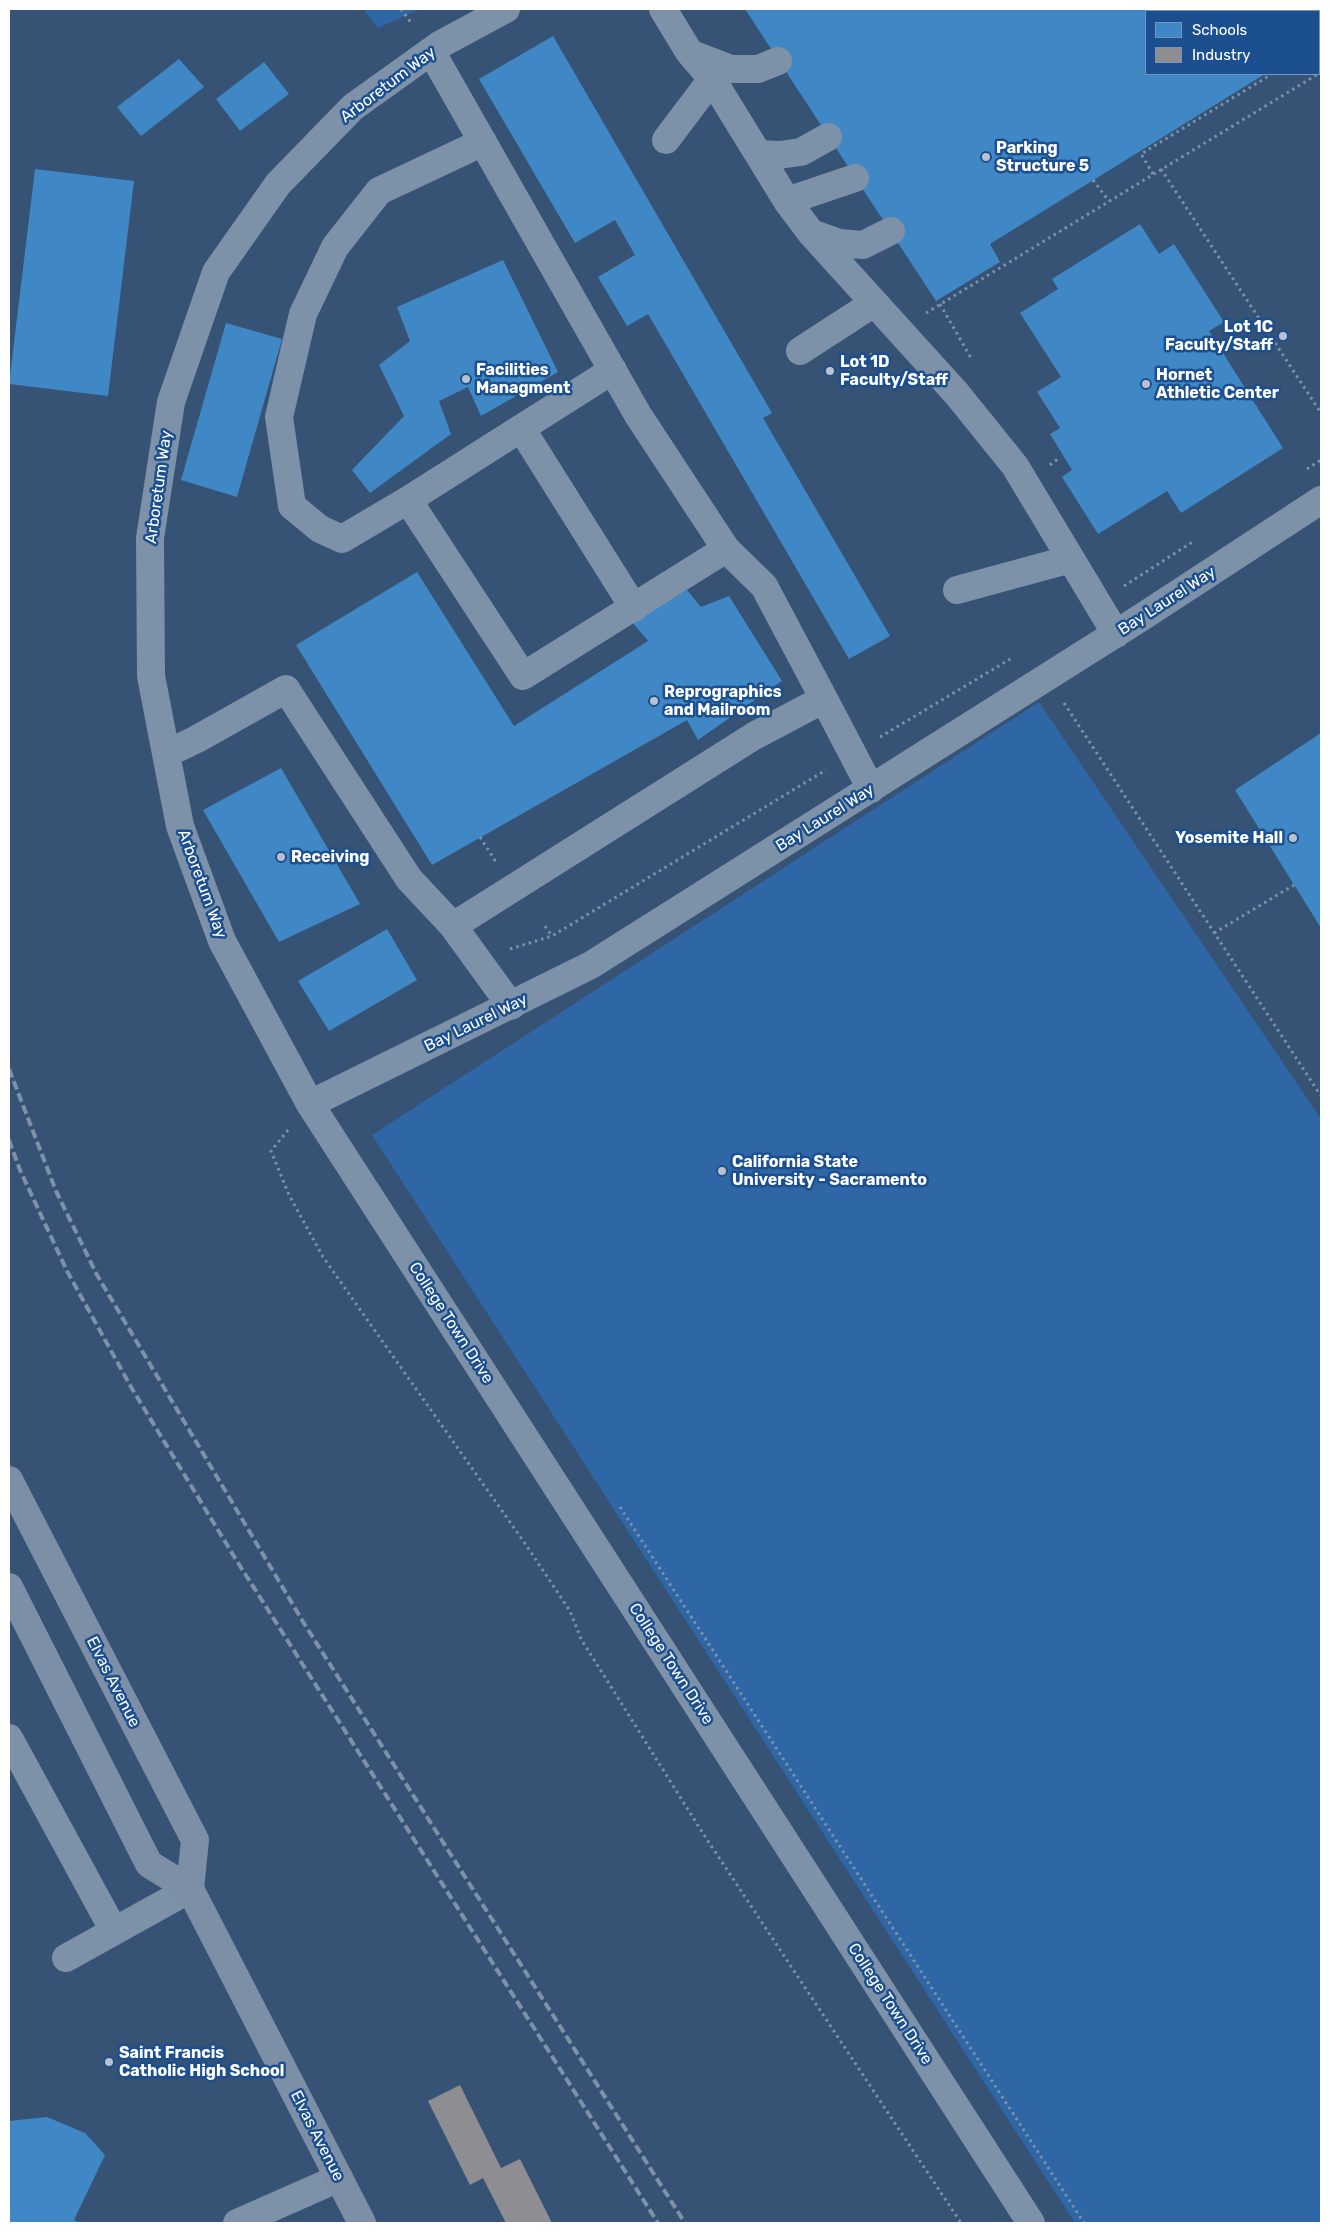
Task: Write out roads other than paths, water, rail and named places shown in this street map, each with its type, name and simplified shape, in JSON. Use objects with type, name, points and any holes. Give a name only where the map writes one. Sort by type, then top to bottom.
[{"type":"main road","name":"Elvas Avenue","points":[[9,1480],[195,1840],[190,1889],[362,2223]]},
{"type":"main road","points":[[9,1587],[149,1864],[190,1889]]},
{"type":"street","name":"Arboretum Way","points":[[310,1104],[222,941],[180,826],[151,676],[150,538],[171,402],[216,272],[278,184],[354,107],[431,51],[506,9]]},
{"type":"street","points":[[664,9],[688,52],[712,79],[788,201],[812,233],[957,394],[1015,466],[1116,634]]},
{"type":"street","points":[[431,51],[638,415],[726,549],[764,586],[871,789]]},
{"type":"street","points":[[688,52],[731,69],[758,69],[778,61]]},
{"type":"street","points":[[666,140],[712,79]]},
{"type":"street","points":[[758,154],[779,155],[801,152],[828,136]]},
{"type":"street","points":[[483,142],[379,191],[335,247],[303,314],[279,417],[292,506],[320,529],[342,539],[408,500],[613,370]]},
{"type":"street","points":[[788,201],[855,178]]},
{"type":"street","points":[[812,233],[839,243],[863,245],[890,231]]},
{"type":"street","points":[[800,351],[874,302]]},
{"type":"street","points":[[521,428],[634,608]]},
{"type":"street","points":[[408,500],[523,676],[726,549]]},
{"type":"street","name":"Bay Laurel Way","points":[[310,1104],[591,965],[1047,678],[1321,500]]},
{"type":"street","points":[[957,590],[1071,558]]},
{"type":"street","points":[[166,754],[197,739],[286,689],[409,879],[453,926],[511,1006]]},
{"type":"street","points":[[453,926],[754,736],[824,699]]},
{"type":"street","name":"College Town Drive","points":[[310,1104],[1032,2223]]},
{"type":"street","points":[[9,1738],[114,1931]]},
{"type":"street","points":[[66,1958],[190,1889]]},
{"type":"street","points":[[237,2223],[339,2178]]},
{"type":"railway","points":[[9,1069],[56,1191],[97,1275],[305,1625],[685,2223]]},
{"type":"railway","points":[[9,1140],[20,1170],[67,1271],[131,1387],[235,1558],[658,2223]]},
{"type":"place","name":"Parking Structure 5","points":[[986,157]]},
{"type":"place","name":"Lot 1C Faculty/Staff","points":[[1283,336]]},
{"type":"place","name":"Lot 1D Faculty/Staff","points":[[830,371]]},
{"type":"place","name":"Facilities Managment","points":[[466,379]]},
{"type":"place","name":"Hornet Athletic Center","points":[[1146,384]]},
{"type":"place","name":"Reprographics and Mailroom","points":[[654,701]]},
{"type":"place","name":"Yosemite Hall","points":[[1293,838]]},
{"type":"place","name":"Receiving","points":[[281,857]]},
{"type":"place","name":"California State University - Sacramento","points":[[722,1171]]},
{"type":"place","name":"Saint Francis Catholic High School","points":[[109,2062]]}]
